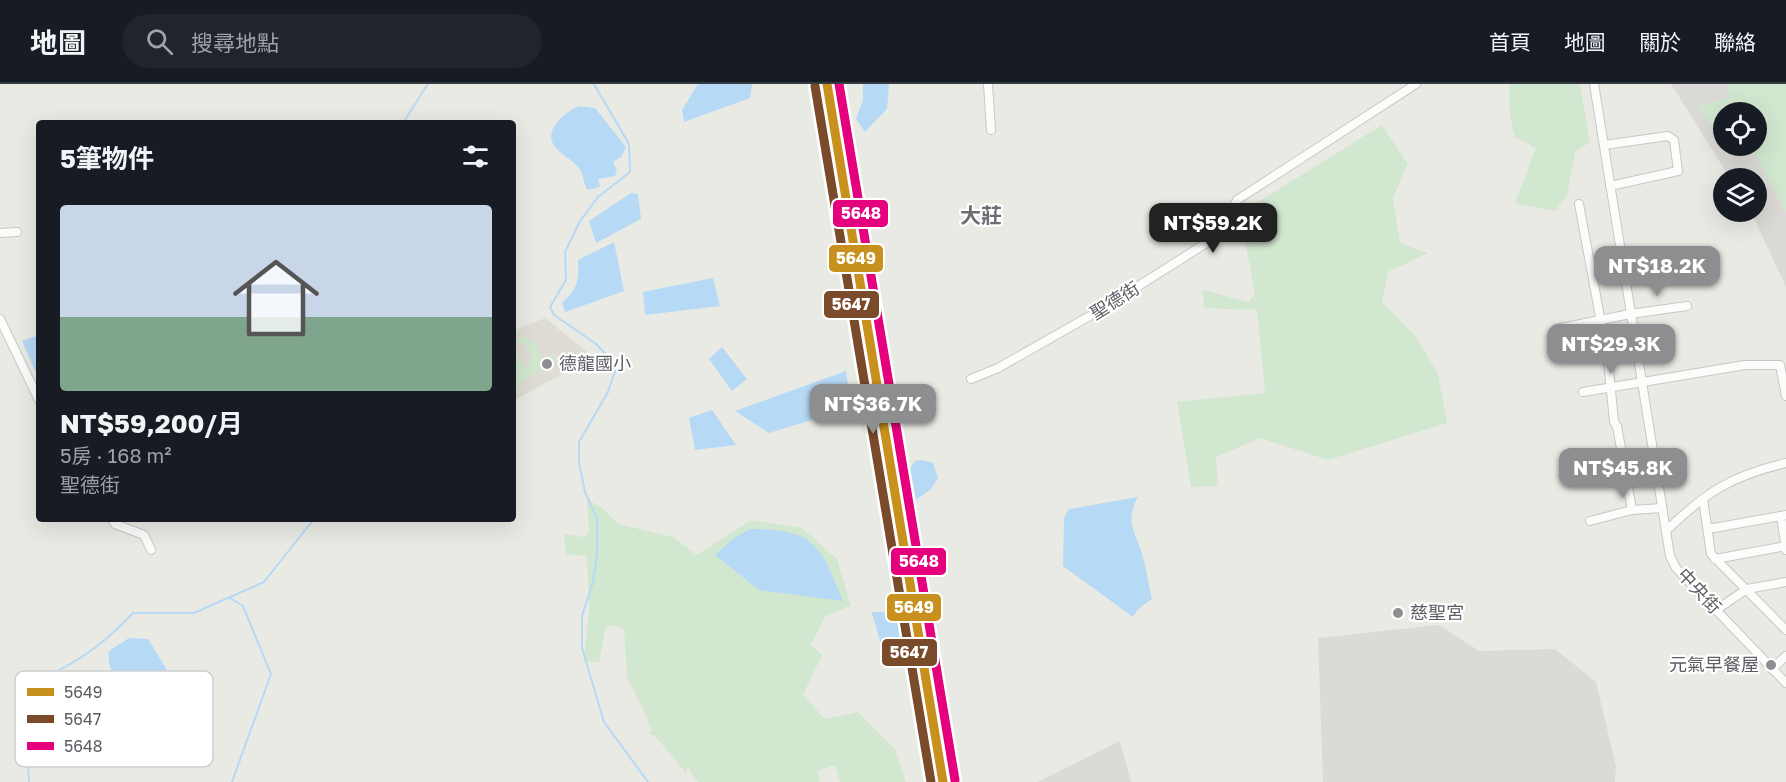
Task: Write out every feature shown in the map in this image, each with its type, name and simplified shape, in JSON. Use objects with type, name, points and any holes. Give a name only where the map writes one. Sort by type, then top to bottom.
[{"type":"street","points":[[827,84],[943,782]]},
{"type":"street","points":[[988,84],[991,130]]},
{"type":"street","name":"聖德街","points":[[971,379],[999,368],[1102,309],[1227,230],[1234,223],[1237,200],[1416,84]]},
{"type":"street","name":"中央街","points":[[1594,84],[1670,556],[1676,568],[1786,683]]},
{"type":"street","points":[[1604,145],[1668,136],[1674,140],[1678,171],[1610,186]]},
{"type":"street","points":[[1579,204],[1612,388],[1614,422],[1617,426],[1632,510]]},
{"type":"street","points":[[0,233],[17,232]]},
{"type":"street","points":[[1556,329],[1630,314],[1688,306]]},
{"type":"street","points":[[0,320],[36,394]]},
{"type":"street","points":[[1583,392],[1745,365],[1780,365],[1786,396]]},
{"type":"street","points":[[1666,531],[1703,499],[1742,474],[1786,463]]},
{"type":"street","points":[[1703,499],[1712,554],[1715,559],[1786,630]]},
{"type":"street","points":[[1590,521],[1632,510],[1662,508]]},
{"type":"street","points":[[1708,529],[1784,516],[1786,548],[1715,559]]},
{"type":"street","points":[[114,522],[144,535],[151,549]]},
{"type":"street","points":[[1716,610],[1747,589],[1786,582]]},
{"type":"street","points":[[1772,669],[1786,656]]},
{"type":"shaded area","points":[[1671,84],[1786,84],[1786,287],[1756,222],[1767,222],[1767,168],[1724,168],[1716,156],[1767,156],[1767,102],[1713,102],[1713,151]]},
{"type":"shaded area","name":"德龍國小","points":[[545,318],[593,357],[516,399],[516,330]]},
{"type":"shaded area","points":[[1439,625],[1479,651],[1555,649],[1596,682],[1616,766],[1615,782],[1323,782],[1318,638]]},
{"type":"shaded area","points":[[1120,741],[1131,782],[1037,782]]},
{"type":"green space","points":[[1509,84],[1580,84],[1590,142],[1575,152],[1567,196],[1555,211],[1515,203],[1536,148],[1515,137],[1510,115]]},
{"type":"green space","points":[[1727,84],[1786,84],[1786,213],[1767,176],[1767,168],[1763,168],[1757,156],[1767,156],[1767,102],[1714,102],[1730,97]]},
{"type":"green space","points":[[1713,102],[1713,128],[1698,107]]},
{"type":"green space","points":[[1382,125],[1408,164],[1393,198],[1400,243],[1428,253],[1388,272],[1382,302],[1416,337],[1438,374],[1447,423],[1328,460],[1260,438],[1216,457],[1218,486],[1191,487],[1177,402],[1265,393],[1257,310],[1204,308],[1203,290],[1248,302],[1255,294],[1241,220],[1245,210]]},
{"type":"green space","points":[[525,337],[532,340],[537,346],[539,361],[553,354],[557,362],[516,384],[516,352],[525,369],[532,357],[526,346],[516,344],[516,338]]},
{"type":"green space","points":[[587,500],[600,506],[618,524],[673,537],[697,555],[751,520],[802,528],[837,559],[851,606],[825,616],[811,645],[822,655],[803,695],[825,719],[858,712],[895,749],[906,782],[840,782],[835,765],[817,771],[820,782],[698,782],[687,767],[686,773],[656,737],[648,733],[651,731],[646,715],[627,677],[624,629],[613,625],[606,627],[599,662],[584,662],[589,611],[587,556],[566,554],[564,534],[584,537],[589,531]]},
{"type":"water","points":[[698,84],[752,84],[750,98],[684,122],[682,110]]},
{"type":"water","points":[[863,84],[889,84],[887,109],[865,132],[856,119],[863,100]]},
{"type":"water","points":[[579,106],[595,108],[626,147],[621,157],[613,162],[617,170],[615,176],[598,179],[600,187],[587,190],[579,168],[557,149],[552,143],[551,136],[556,123]]},
{"type":"water","points":[[631,193],[638,194],[641,219],[596,243],[589,221]]},
{"type":"water","points":[[614,242],[624,291],[565,312],[562,303],[576,284],[578,260]]},
{"type":"water","points":[[713,278],[720,306],[645,315],[643,292]]},
{"type":"water","points":[[36,336],[36,373],[22,341]]},
{"type":"water","points":[[722,347],[747,379],[732,391],[709,359]]},
{"type":"water","points":[[846,371],[851,408],[769,433],[735,411]]},
{"type":"water","points":[[712,410],[736,445],[695,450],[689,418]]},
{"type":"water","points":[[915,461],[933,463],[938,478],[930,490],[916,500],[910,469]]},
{"type":"water","points":[[1138,497],[1132,522],[1144,561],[1152,599],[1138,609],[1133,617],[1063,566],[1064,518],[1069,509]]},
{"type":"water","points":[[750,529],[789,533],[813,544],[828,567],[843,601],[759,590],[715,555],[734,538]]},
{"type":"water","points":[[871,612],[901,612],[904,657],[886,653]]},
{"type":"water","points":[[129,638],[148,639],[168,671],[112,671],[109,664],[109,651]]},
{"type":"waterway","points":[[405,120],[428,84]]},
{"type":"waterway","points":[[594,84],[629,144],[630,172],[598,197],[580,221],[565,252],[566,280],[550,307],[554,315],[595,343],[617,366],[608,392],[579,442],[579,463],[585,492],[597,519],[597,555],[593,582],[582,616],[582,648],[604,722],[648,782]]},
{"type":"waterway","points":[[57,671],[110,636],[133,613],[194,613],[264,582],[312,522]]},
{"type":"waterway","points":[[230,598],[243,606],[271,674],[232,782]]},
{"type":"waterway","points":[[28,767],[29,782]]},
{"type":"transit line","name":"5649","points":[[827,84],[943,782]]},
{"type":"transit line","name":"5648","points":[[839,84],[955,780]]},
{"type":"transit line","name":"5647","points":[[815,86],[931,782]]},
{"type":"place","name":"德龍國小","points":[[547,364]]},
{"type":"place","name":"慈聖宮","points":[[1398,613]]},
{"type":"place","name":"元氣早餐屋","points":[[1771,665]]},
{"type":"district","name":"大莊","points":[[981,216]]}]
